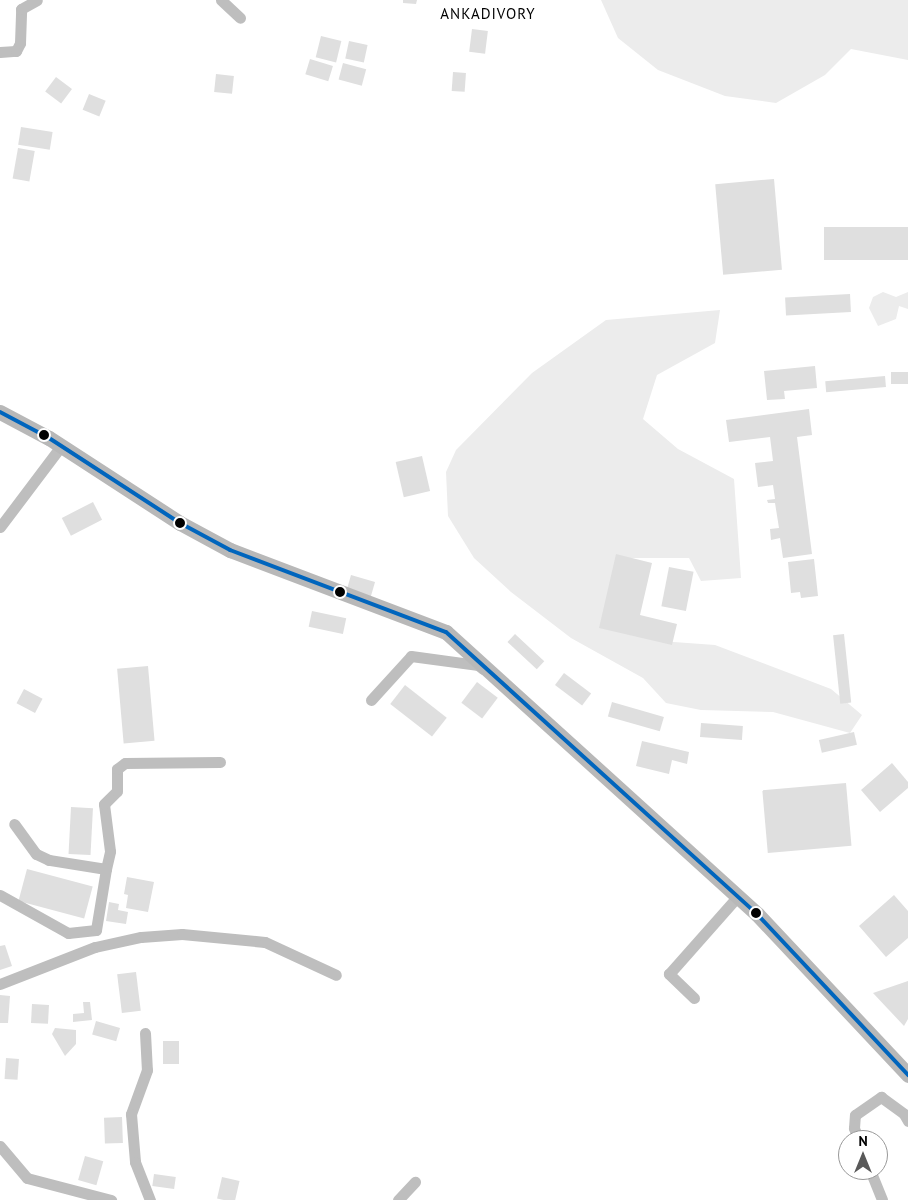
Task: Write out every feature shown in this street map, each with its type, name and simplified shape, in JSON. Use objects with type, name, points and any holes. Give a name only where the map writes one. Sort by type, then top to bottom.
[{"type":"main road","points":[[0,412],[61,446],[180,523],[230,550],[436,626],[535,710],[738,896],[908,1075]]},
{"type":"street","points":[[0,52],[16,52],[20,43],[21,9],[37,0]]},
{"type":"street","points":[[220,0],[240,18]]},
{"type":"street","points":[[0,527],[61,446]]},
{"type":"street","points":[[371,700],[411,656],[478,665],[535,710]]},
{"type":"street","points":[[0,895],[68,933],[96,930],[110,851],[104,804],[117,791],[117,769],[125,763],[220,762]]},
{"type":"street","points":[[14,824],[36,854],[50,860],[106,869]]},
{"type":"street","points":[[694,998],[669,974],[738,896]]},
{"type":"street","points":[[0,984],[95,946],[141,937],[182,934],[265,942],[336,975]]},
{"type":"street","points":[[145,1033],[147,1070],[131,1114],[135,1162],[150,1200]]},
{"type":"street","points":[[855,1130],[855,1115],[881,1097],[904,1114],[908,1121]]},
{"type":"street","points":[[0,1146],[27,1178],[111,1200]]},
{"type":"street","points":[[874,1180],[882,1200]]},
{"type":"street","points":[[398,1200],[415,1182]]},
{"type":"shaded area","points":[[601,0],[908,0],[908,60],[851,49],[825,75],[776,103],[725,96],[658,70],[618,38]]},
{"type":"shaded area","points":[[883,292],[896,297],[908,292],[908,309],[899,306],[896,319],[878,326],[869,308],[873,297]]},
{"type":"shaded area","points":[[720,310],[715,343],[657,375],[643,419],[678,449],[734,479],[741,578],[701,581],[689,558],[632,558],[615,585],[660,641],[715,645],[831,689],[862,715],[850,733],[773,712],[701,710],[666,703],[643,678],[571,638],[511,592],[474,558],[448,516],[446,472],[456,450],[532,373],[606,320]]},
{"type":"building","points":[[403,0],[417,0],[416,4],[403,3]]},
{"type":"building","points":[[472,29],[488,31],[485,54],[469,52]]},
{"type":"building","points":[[321,36],[341,41],[336,62],[316,57]]},
{"type":"building","points":[[349,41],[368,45],[364,63],[345,59]]},
{"type":"building","points":[[310,59],[333,66],[328,81],[305,74]]},
{"type":"building","points":[[343,63],[366,69],[362,86],[339,79]]},
{"type":"building","points":[[453,72],[466,73],[465,92],[452,91]]},
{"type":"building","points":[[216,74],[234,76],[232,94],[214,92]]},
{"type":"building","points":[[56,77],[72,89],[61,103],[45,91]]},
{"type":"building","points":[[89,94],[106,101],[99,117],[83,110]]},
{"type":"building","points":[[21,127],[53,132],[50,150],[18,145]]},
{"type":"building","points":[[18,148],[35,151],[29,181],[13,179]]},
{"type":"building","points":[[774,179],[782,270],[723,275],[715,184]]},
{"type":"building","points":[[824,227],[908,227],[908,260],[824,260]]},
{"type":"building","points":[[850,294],[851,312],[786,315],[785,297]]},
{"type":"building","points":[[815,366],[817,388],[784,391],[785,399],[767,400],[764,371]]},
{"type":"building","points":[[891,372],[908,372],[908,384],[891,384]]},
{"type":"building","points":[[885,376],[886,387],[826,392],[825,381]]},
{"type":"building","points":[[809,409],[812,435],[797,437],[812,554],[783,558],[780,538],[771,540],[770,529],[779,528],[775,503],[768,503],[767,500],[775,499],[773,485],[758,487],[755,463],[773,461],[770,437],[729,442],[726,420]]},
{"type":"building","points":[[422,456],[430,491],[404,497],[396,462]]},
{"type":"building","points":[[93,502],[102,520],[71,536],[62,518]]},
{"type":"building","points":[[616,554],[652,563],[640,615],[677,624],[672,645],[599,628]]},
{"type":"building","points":[[814,559],[818,596],[801,598],[800,592],[791,593],[788,562]]},
{"type":"building","points":[[669,567],[694,572],[686,611],[661,606]]},
{"type":"building","points":[[351,575],[375,582],[371,596],[347,589]]},
{"type":"building","points":[[312,611],[346,618],[343,634],[309,627]]},
{"type":"building","points":[[515,634],[544,661],[537,669],[507,642]]},
{"type":"building","points":[[844,634],[851,703],[840,704],[833,635]]},
{"type":"building","points":[[148,666],[155,741],[124,743],[117,669]]},
{"type":"building","points":[[564,673],[591,693],[582,705],[555,685]]},
{"type":"building","points":[[477,682],[498,698],[482,718],[461,703]]},
{"type":"building","points":[[405,685],[447,718],[432,737],[390,704]]},
{"type":"building","points":[[24,689],[43,699],[35,713],[16,703]]},
{"type":"building","points":[[612,702],[664,717],[660,731],[608,716]]},
{"type":"building","points":[[701,723],[743,726],[742,740],[700,737]]},
{"type":"building","points":[[854,732],[857,745],[822,753],[819,740]]},
{"type":"building","points":[[642,741],[689,752],[687,764],[672,760],[669,774],[636,766]]},
{"type":"building","points":[[892,763],[908,782],[908,788],[880,812],[861,790]]},
{"type":"building","points":[[846,783],[851,846],[768,853],[762,790]]},
{"type":"building","points":[[71,807],[93,808],[91,855],[69,854]]},
{"type":"building","points":[[27,869],[93,887],[84,918],[18,901]]},
{"type":"building","points":[[127,877],[154,882],[148,912],[126,908],[128,895],[124,894]]},
{"type":"building","points":[[894,895],[908,911],[908,938],[886,957],[859,926]]},
{"type":"building","points":[[109,902],[119,904],[118,910],[128,912],[126,924],[106,921]]},
{"type":"building","points":[[5,945],[12,966],[0,970],[0,946]]},
{"type":"building","points":[[136,972],[141,1011],[122,1013],[117,974]]},
{"type":"building","points":[[908,981],[908,1019],[904,1026],[873,993]]},
{"type":"building","points":[[0,995],[10,996],[8,1023],[0,1023]]},
{"type":"building","points":[[83,1002],[90,1002],[92,1020],[73,1022],[73,1014],[84,1013]]},
{"type":"building","points":[[32,1004],[49,1005],[48,1024],[31,1023]]},
{"type":"building","points":[[96,1021],[120,1028],[116,1041],[92,1034]]},
{"type":"building","points":[[55,1028],[76,1030],[76,1044],[65,1056],[52,1034]]},
{"type":"building","points":[[163,1041],[179,1041],[179,1064],[163,1064]]},
{"type":"building","points":[[6,1058],[19,1059],[18,1080],[5,1079]]},
{"type":"building","points":[[122,1117],[123,1143],[105,1144],[104,1118]]},
{"type":"building","points":[[85,1156],[103,1161],[96,1185],[78,1180]]},
{"type":"building","points":[[154,1174],[176,1177],[174,1189],[152,1186]]},
{"type":"building","points":[[222,1177],[240,1181],[235,1200],[217,1198]]},
{"type":"transit line","points":[[0,412],[49,438],[180,523],[230,550],[446,632],[757,914],[908,1075]]},
{"type":"district","name":"ANKADIVORY","points":[[488,14]]}]
